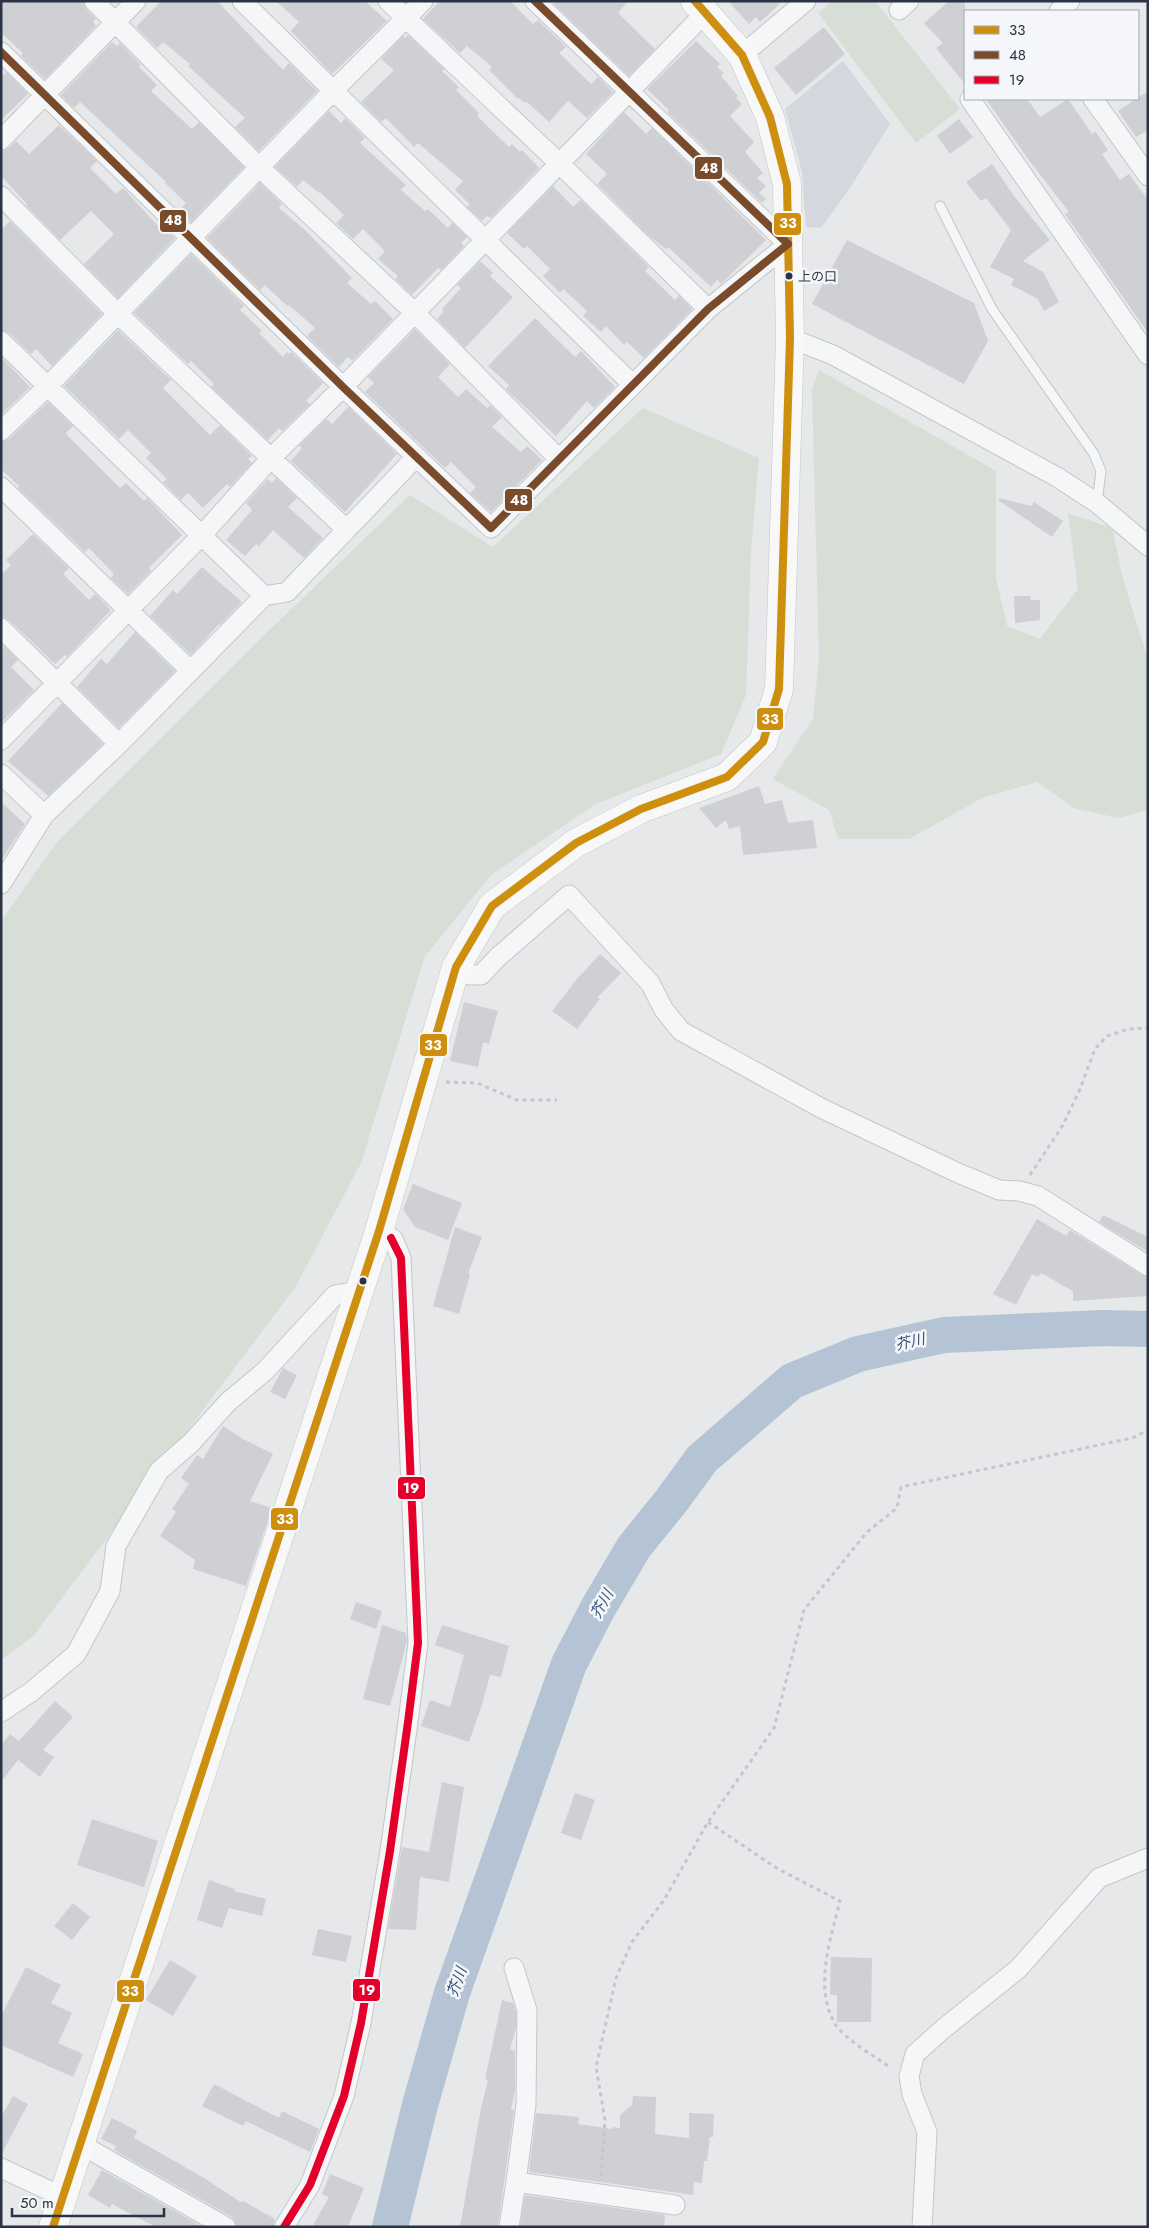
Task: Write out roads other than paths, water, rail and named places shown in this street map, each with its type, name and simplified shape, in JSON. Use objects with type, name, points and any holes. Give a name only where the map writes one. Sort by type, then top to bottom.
[{"type":"main road","points":[[53,2227],[379,1231],[456,967],[492,906],[576,843],[641,809],[727,777],[763,742],[779,689],[790,338],[787,184],[770,117],[742,55],[700,7]]},
{"type":"street","points":[[94,1],[260,168],[414,312],[559,459]]},
{"type":"street","points":[[1,140],[136,1]]},
{"type":"street","points":[[242,1],[632,384]]},
{"type":"street","points":[[388,1],[560,164],[708,309]]},
{"type":"street","points":[[1,431],[47,387],[334,90],[424,1]]},
{"type":"street","points":[[1,52],[343,387],[491,528],[708,309],[788,244],[535,1]]},
{"type":"street","points":[[742,55],[806,1]]},
{"type":"street","points":[[1059,10],[1070,1]]},
{"type":"street","points":[[1,740],[202,535],[271,458],[343,387],[414,312],[630,93],[700,7]]},
{"type":"street","points":[[971,100],[1145,346]]},
{"type":"street","points":[[1094,100],[1148,176]]},
{"type":"street","points":[[1,196],[117,313],[346,529]]},
{"type":"street","points":[[790,338],[833,355],[1056,477],[1096,503],[1148,546]]},
{"type":"street","points":[[1,341],[264,596]]},
{"type":"street","points":[[1,884],[44,815],[119,744],[264,596],[287,592],[416,457]]},
{"type":"street","points":[[1,488],[190,670]]},
{"type":"street","points":[[1,628],[119,744]]},
{"type":"street","points":[[1,774],[44,815]]},
{"type":"street","points":[[456,967],[469,975],[481,975],[498,957],[569,895],[650,983],[664,1010],[681,1031],[748,1065],[821,1108],[958,1173],[999,1190],[1019,1191],[1038,1196],[1148,1266]]},
{"type":"street","points":[[284,2227],[310,2185],[344,2096],[361,2023],[390,1851],[418,1642],[401,1258],[393,1239],[379,1231]]},
{"type":"street","points":[[1,1712],[31,1692],[76,1654],[110,1592],[116,1546],[159,1471],[191,1443],[228,1402],[265,1371],[336,1295],[358,1291]]},
{"type":"street","points":[[922,2227],[927,2132],[912,2094],[910,2076],[915,2054],[1018,1969],[1099,1878],[1148,1858]]},
{"type":"street","points":[[509,2227],[526,2106],[527,2010],[514,1968]]},
{"type":"street","points":[[80,2144],[226,2227]]},
{"type":"street","points":[[1,2168],[63,2197]]},
{"type":"street","points":[[516,2182],[675,2205]]},
{"type":"lane","points":[[940,206],[992,309],[1094,454],[1101,470],[1096,503]]},
{"type":"waterway","name":"芥川","points":[[390,2227],[420,2105],[452,1993],[569,1664],[598,1608],[634,1547],[702,1459],[792,1381],[858,1354],[944,1335],[1103,1328],[1148,1329]]},
{"type":"place","name":"上の口","points":[[789,276]]}]
